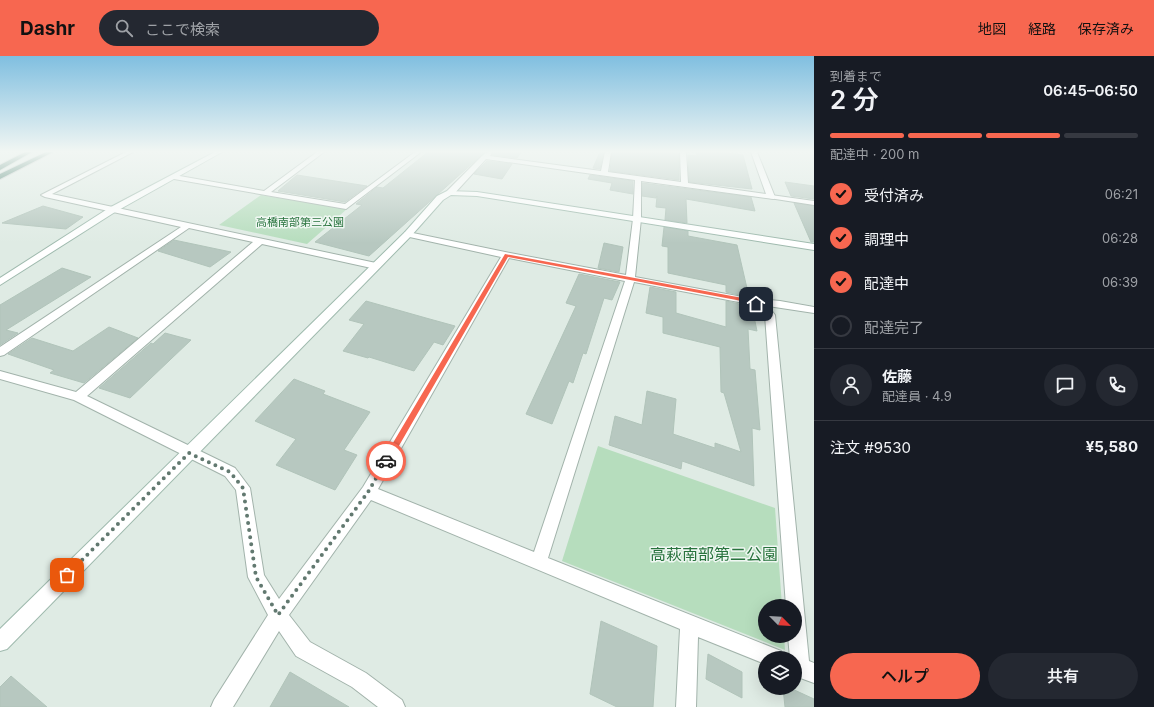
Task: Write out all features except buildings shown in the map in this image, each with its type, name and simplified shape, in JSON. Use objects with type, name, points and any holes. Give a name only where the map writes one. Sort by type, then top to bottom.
[{"type":"street","points":[[70,182],[45,195],[376,266]]},
{"type":"street","points":[[0,282],[112,210],[164,182]]},
{"type":"street","points":[[205,182],[346,207],[378,182]]},
{"type":"street","points":[[265,193],[280,182]]},
{"type":"street","points":[[0,642],[408,234],[440,198],[450,192],[459,182]]},
{"type":"street","points":[[539,562],[630,279],[637,219],[638,182]]},
{"type":"street","points":[[667,182],[771,196],[766,182]]},
{"type":"street","points":[[450,192],[478,194],[814,247]]},
{"type":"street","points":[[0,352],[187,226]]},
{"type":"street","points":[[408,234],[630,279],[748,301],[780,304],[814,310]]},
{"type":"street","points":[[78,397],[260,242]]},
{"type":"street","points":[[221,707],[278,615],[368,492],[506,255]]},
{"type":"street","points":[[748,301],[764,308],[770,315],[803,669]]},
{"type":"street","points":[[0,375],[78,397],[230,472],[243,488],[256,577],[278,615],[304,649],[359,680],[395,707]]},
{"type":"street","points":[[368,492],[758,652]]},
{"type":"street","points":[[686,707],[688,624]]},
{"type":"lane","points":[[771,196],[814,203]]},
{"type":"green space","name":"高橋南部第三公園","points":[[261,195],[347,209],[307,244],[219,225]]},
{"type":"green space","name":"高萩南部第二公園","points":[[598,446],[775,508],[782,599],[758,599],[758,639],[562,561]]},
{"type":"green space","name":"高萩南部第二公園","points":[[767,643],[784,643],[785,650]]},
{"type":"way so far","points":[[67,575],[189,453],[230,472],[243,488],[256,577],[278,615],[368,492],[386,461]]},
{"type":"route","points":[[386,461],[506,255],[748,301],[756,304]]}]
